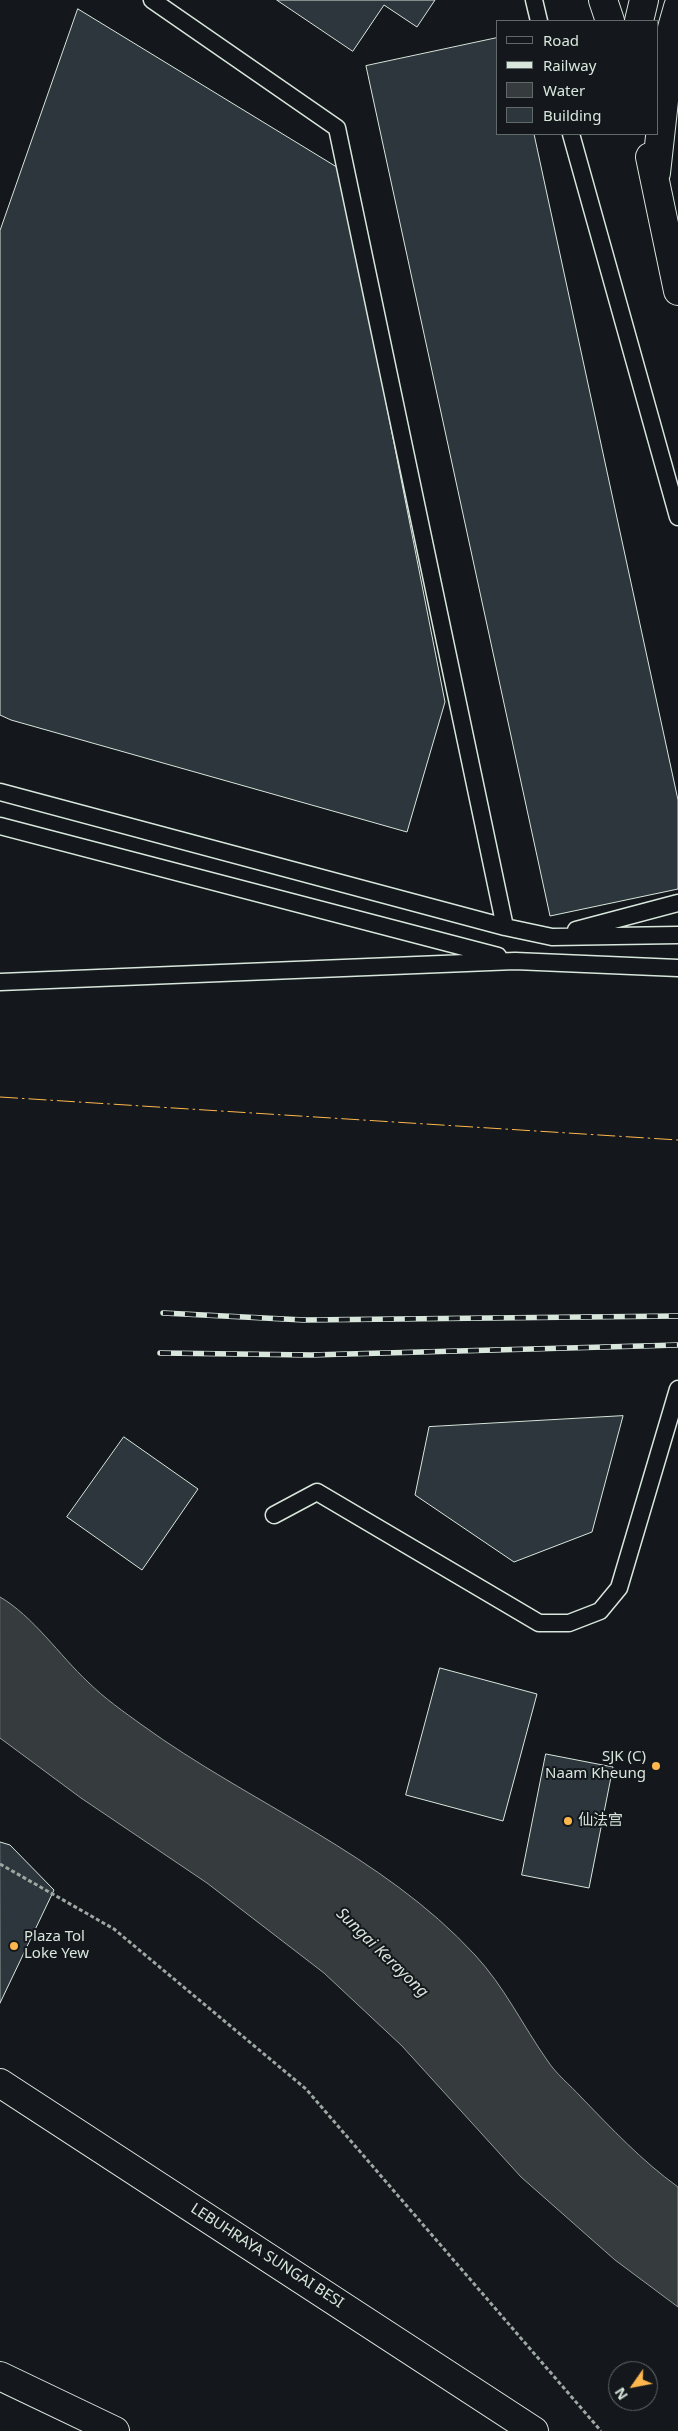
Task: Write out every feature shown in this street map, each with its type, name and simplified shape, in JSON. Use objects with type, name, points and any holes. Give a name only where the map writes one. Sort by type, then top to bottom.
[{"type":"main road","points":[[603,0],[610,20]]},
{"type":"main road","points":[[639,20],[644,0]]},
{"type":"main road","points":[[656,173],[672,76],[672,28],[678,7]]},
{"type":"main road","points":[[643,135],[656,173],[675,258],[678,291]]},
{"type":"main road","name":"LEBUHRAYA SUNGAI BESI","points":[[0,2084],[534,2431]]},
{"type":"main road","points":[[0,2376],[115,2431]]},
{"type":"lane","points":[[152,0],[337,128],[504,927]]},
{"type":"lane","points":[[534,0],[540,20]]},
{"type":"lane","points":[[571,135],[678,517]]},
{"type":"lane","points":[[0,792],[504,927],[552,937],[678,935]]},
{"type":"lane","points":[[0,826],[515,961]]},
{"type":"lane","points":[[552,937],[678,904]]},
{"type":"lane","points":[[0,982],[515,961],[678,968]]},
{"type":"lane","points":[[274,1515],[317,1492],[539,1624],[568,1623],[600,1612],[619,1588],[678,1389]]},
{"type":"path","points":[[0,1864],[114,1929],[306,2089],[601,2431]]},
{"type":"water","name":"Sungai Kerayong","points":[[0,1597],[35,1625],[88,1682],[121,1710],[184,1753],[358,1859],[438,1919],[475,1955],[495,1980],[555,2070],[628,2144],[678,2187],[678,2307],[615,2260],[521,2177],[402,2046],[324,1973],[207,1883],[81,1798],[0,1738]]},
{"type":"building","points":[[277,0],[435,0],[417,27],[384,5],[353,51]]},
{"type":"building","points":[[78,9],[340,169],[445,702],[407,832],[11,720],[0,715],[0,231]]},
{"type":"building","points":[[496,38],[496,135],[534,135],[678,800],[678,889],[550,916],[366,66]]},
{"type":"building","points":[[623,1416],[592,1532],[514,1562],[415,1495],[429,1427]]},
{"type":"building","points":[[124,1437],[198,1489],[142,1570],[67,1517]]},
{"type":"building","points":[[440,1668],[537,1694],[503,1821],[406,1795]]},
{"type":"building","name":"仙法宫","points":[[546,1754],[613,1767],[589,1888],[522,1875]]},
{"type":"building","name":"Plaza Tol Loke Yew","points":[[0,1842],[10,1845],[54,1890],[0,2003]]},
{"type":"railway","points":[[163,1313],[304,1320],[678,1316]]},
{"type":"railway","points":[[160,1353],[311,1355],[678,1345]]},
{"type":"power","points":[[0,1097],[678,1140]]},
{"type":"place","name":"SJK (C) Naam Kheung","points":[[656,1766]]},
{"type":"place","name":"仙法宫","points":[[568,1821]]},
{"type":"place","name":"Plaza Tol Loke Yew","points":[[14,1946]]}]
